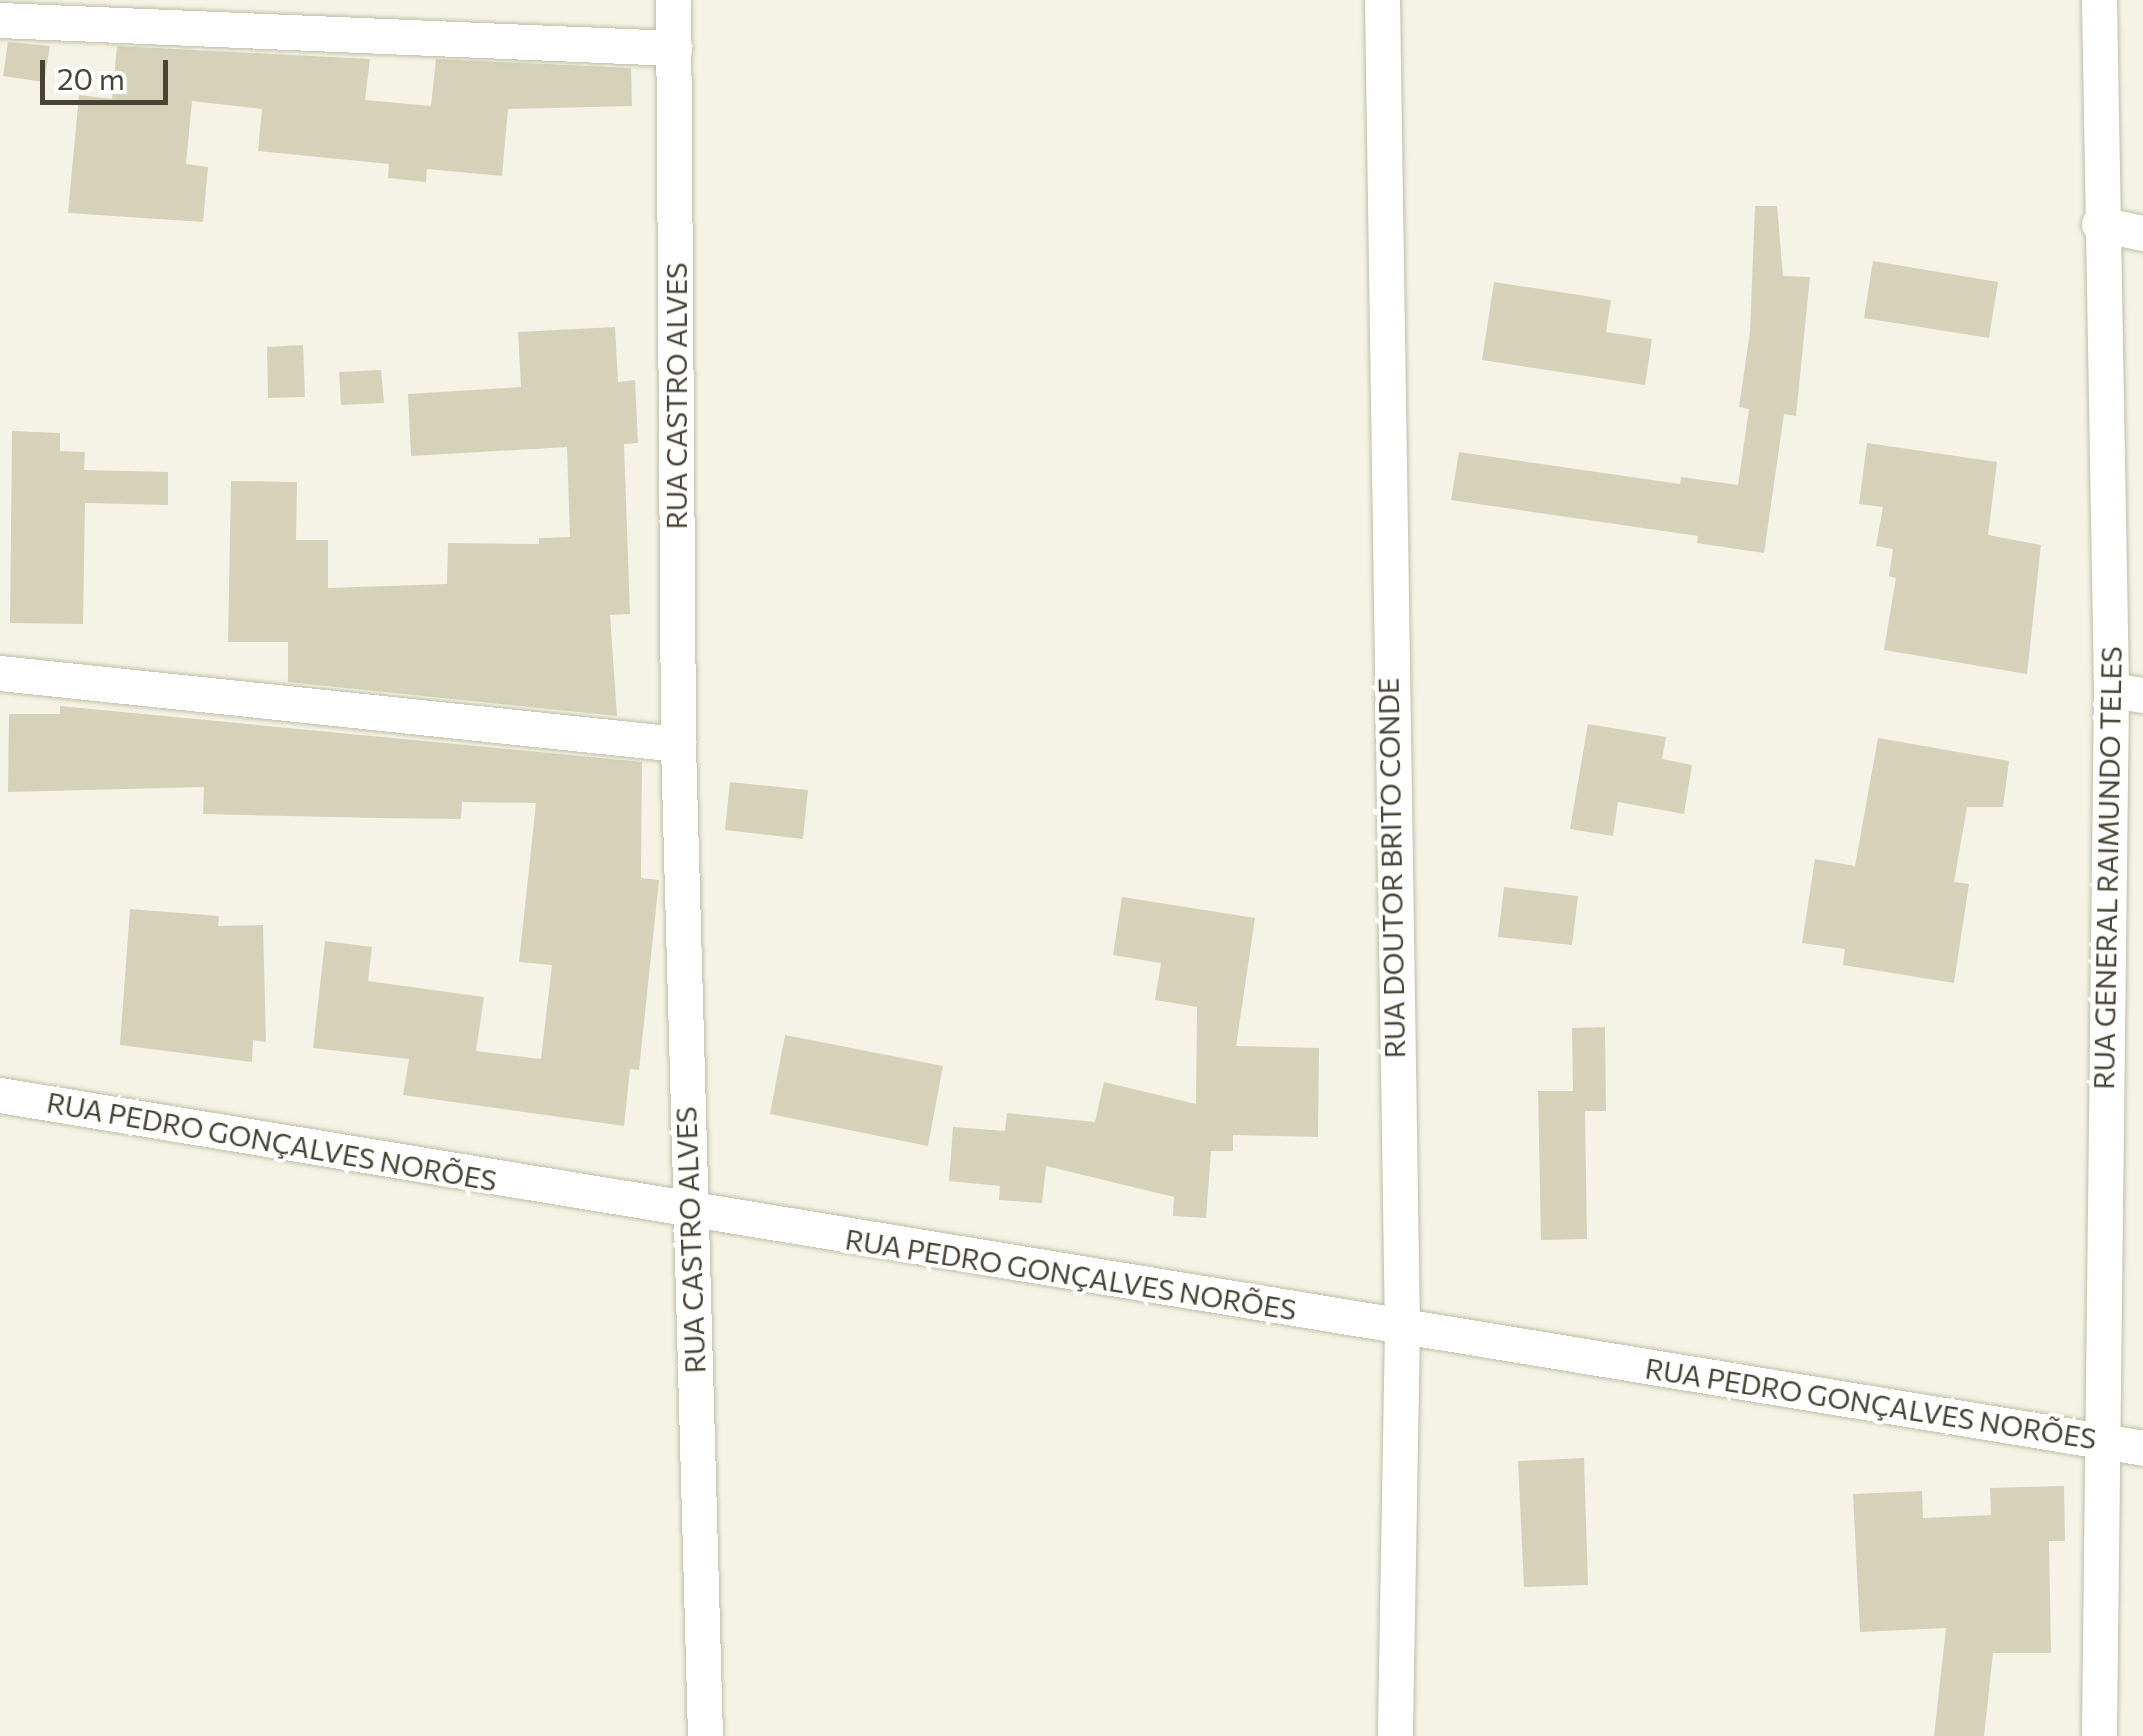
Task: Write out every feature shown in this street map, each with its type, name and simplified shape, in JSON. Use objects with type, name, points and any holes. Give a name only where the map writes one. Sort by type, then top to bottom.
[{"type":"street","name":"RUA CASTRO ALVES","points":[[673,0],[678,744],[704,1736]]},
{"type":"street","name":"RUA DOUTOR BRITO CONDE","points":[[1382,0],[1402,1327],[1395,1736]]},
{"type":"street","name":"RUA GENERAL RAIMUNDO TELES","points":[[2098,0],[2099,224],[2127,693],[2098,1439],[2098,1736]]},
{"type":"street","points":[[0,20],[674,48]]},
{"type":"street","points":[[2099,224],[2143,233]]},
{"type":"street","points":[[0,673],[678,744]]},
{"type":"street","name":"RUA PEDRO GONÇALVES NORÕES","points":[[0,1095],[689,1212],[2143,1448]]},
{"type":"building","points":[[8,42],[50,46],[44,82],[3,76]]},
{"type":"building","points":[[117,46],[370,59],[365,100],[431,106],[436,59],[631,68],[632,106],[508,109],[502,176],[427,169],[426,182],[388,178],[389,164],[258,151],[262,109],[192,101],[186,164],[208,167],[203,222],[68,213],[79,95],[112,99]]},
{"type":"building","points":[[1755,206],[1777,206],[1783,276],[1810,277],[1796,416],[1784,414],[1764,553],[1697,543],[1698,536],[1451,500],[1459,452],[1680,484],[1681,477],[1738,485],[1749,409],[1739,407],[1750,332]]},
{"type":"building","points":[[1873,261],[1998,282],[1989,338],[1864,318]]},
{"type":"building","points":[[1494,282],[1611,300],[1606,332],[1652,339],[1645,385],[1482,360]]},
{"type":"building","points":[[615,327],[618,382],[635,380],[638,443],[624,444],[630,614],[610,615],[617,716],[288,682],[288,642],[228,642],[231,481],[297,482],[296,540],[328,540],[328,588],[447,584],[448,543],[539,544],[539,538],[570,537],[567,447],[411,456],[408,394],[521,387],[518,332]]},
{"type":"building","points":[[303,345],[305,397],[268,398],[267,347]]},
{"type":"building","points":[[381,370],[384,403],[341,405],[339,372]]},
{"type":"building","points":[[12,431],[60,433],[60,451],[85,452],[84,470],[168,472],[168,505],[85,503],[83,624],[10,623]]},
{"type":"building","points":[[1867,443],[1997,462],[1988,535],[2041,545],[2027,674],[1884,650],[1896,578],[1889,576],[1893,549],[1876,546],[1883,507],[1859,504]]},
{"type":"building","points":[[60,706],[642,762],[641,878],[659,880],[639,1070],[630,1069],[624,1126],[403,1095],[409,1059],[313,1048],[325,941],[372,947],[368,981],[484,997],[476,1051],[541,1059],[552,965],[519,962],[536,803],[462,802],[461,819],[378,818],[203,814],[204,787],[8,792],[9,714],[60,714]]},
{"type":"building","points":[[1588,724],[1666,737],[1662,759],[1692,765],[1684,814],[1618,802],[1613,836],[1570,829]]},
{"type":"building","points":[[1878,738],[2009,761],[2003,807],[1967,807],[1954,882],[1969,884],[1954,983],[1843,965],[1845,949],[1802,943],[1815,859],[1855,866]]},
{"type":"building","points":[[730,782],[808,790],[803,839],[725,830]]},
{"type":"building","points":[[1504,887],[1578,896],[1572,945],[1498,937]]},
{"type":"building","points":[[1122,897],[1255,918],[1236,1046],[1319,1048],[1318,1137],[1233,1135],[1233,1151],[1211,1151],[1206,1218],[1173,1216],[1174,1197],[1046,1166],[1042,1203],[999,1200],[1000,1186],[949,1181],[953,1127],[1005,1131],[1007,1113],[1095,1122],[1104,1082],[1196,1104],[1197,1007],[1155,1000],[1161,963],[1113,955]]},
{"type":"building","points":[[130,909],[219,916],[218,926],[263,925],[266,1042],[253,1040],[252,1062],[120,1045]]},
{"type":"building","points":[[1605,1027],[1606,1111],[1585,1111],[1587,1239],[1541,1240],[1538,1091],[1573,1091],[1572,1028]]},
{"type":"building","points":[[785,1035],[943,1066],[928,1146],[770,1114]]},
{"type":"building","points":[[1584,1458],[1588,1585],[1524,1587],[1518,1461]]},
{"type":"building","points":[[2064,1486],[2065,1541],[2049,1541],[2051,1653],[1993,1653],[1984,1736],[1934,1736],[1946,1628],[1860,1632],[1853,1494],[1922,1491],[1923,1518],[1991,1515],[1990,1488]]}]
